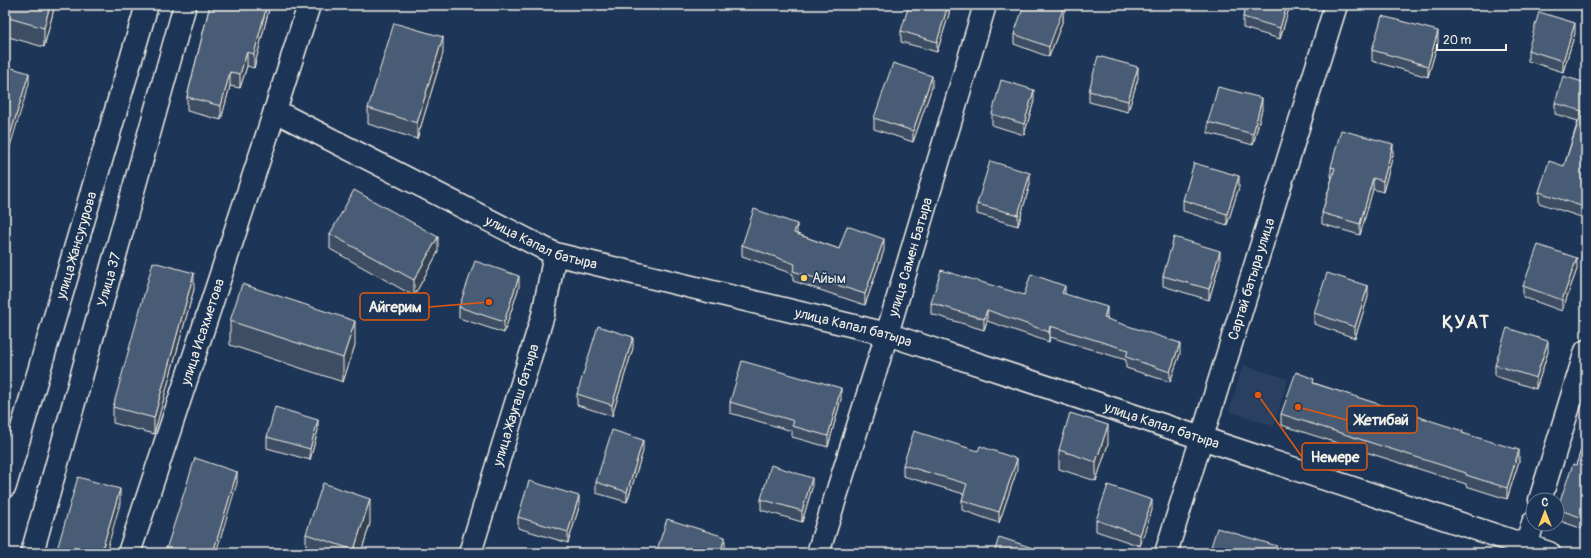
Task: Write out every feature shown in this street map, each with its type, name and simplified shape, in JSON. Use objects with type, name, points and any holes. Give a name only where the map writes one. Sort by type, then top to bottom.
[{"type":"street","name":"улица Жансугурова","points":[[5,486],[147,5]]},
{"type":"street","name":"Улица 37","points":[[32,553],[185,5]]},
{"type":"street","points":[[275,111],[309,5]]},
{"type":"street","name":"улица Самен Батыра","points":[[818,553],[887,334],[985,5]]},
{"type":"street","name":"Сартай батыра улица","points":[[1166,553],[1336,5]]},
{"type":"street","name":"улица Капал батыра","points":[[275,111],[555,254],[887,334],[1202,438],[1525,549],[1549,553]]},
{"type":"street","name":"улица Исахметова","points":[[128,553],[275,111]]},
{"type":"street","name":"улица Жаугаш батыра","points":[[470,553],[543,315],[555,254]]},
{"type":"street","points":[[1542,492],[1586,350]]},
{"type":"street","points":[[1525,549],[1530,532]]},
{"type":"shaded area","points":[[1243,365],[1288,379],[1274,426],[1229,411]]},
{"type":"building","points":[[5,5],[50,5],[44,28],[5,17]]},
{"type":"building","points":[[210,5],[267,5],[254,54],[247,52],[240,74],[230,72],[221,106],[187,97]]},
{"type":"building","points":[[909,5],[948,5],[937,42],[901,31]]},
{"type":"building","points":[[1024,5],[1062,5],[1061,9],[1063,9],[1049,47],[1014,34]]},
{"type":"building","points":[[1246,5],[1287,5],[1280,28],[1243,17]]},
{"type":"building","points":[[1539,12],[1575,23],[1563,61],[1528,50]]},
{"type":"building","points":[[1382,16],[1438,31],[1428,66],[1372,50]]},
{"type":"building","points":[[394,23],[443,37],[417,123],[368,108]]},
{"type":"building","points":[[1098,56],[1138,67],[1128,101],[1089,91]]},
{"type":"building","points":[[893,63],[932,76],[913,131],[874,118]]},
{"type":"building","points":[[5,66],[29,73],[5,152]]},
{"type":"building","points":[[1563,76],[1586,83],[1586,201],[1584,207],[1539,192],[1549,161],[1564,166],[1582,111],[1555,103]]},
{"type":"building","points":[[1001,80],[1034,90],[1024,124],[992,114]]},
{"type":"building","points":[[1218,87],[1262,98],[1253,134],[1208,122]]},
{"type":"building","points":[[1341,130],[1393,144],[1383,181],[1373,178],[1360,224],[1322,213],[1335,168],[1331,167]]},
{"type":"building","points":[[990,161],[1030,173],[1018,215],[977,204]]},
{"type":"building","points":[[1194,163],[1239,176],[1227,214],[1183,200]]},
{"type":"building","points":[[354,190],[438,237],[414,280],[330,234]]},
{"type":"building","points":[[754,209],[797,224],[794,233],[839,249],[847,226],[884,239],[865,294],[793,271],[795,264],[742,245]]},
{"type":"building","points":[[1174,237],[1220,251],[1209,289],[1163,276]]},
{"type":"building","points":[[1538,245],[1577,258],[1562,300],[1523,286]]},
{"type":"building","points":[[475,261],[519,276],[504,322],[459,307]]},
{"type":"building","points":[[153,262],[194,273],[154,418],[113,407]]},
{"type":"building","points":[[941,270],[1024,295],[1031,274],[1065,286],[1062,293],[1107,307],[1104,318],[1180,343],[1170,372],[1126,357],[1128,350],[1050,326],[1049,332],[987,310],[984,319],[931,303]]},
{"type":"building","points":[[1327,273],[1368,286],[1355,327],[1314,313]]},
{"type":"building","points":[[242,284],[355,321],[343,358],[230,321]]},
{"type":"building","points":[[598,326],[633,337],[612,405],[577,394]]},
{"type":"building","points":[[1507,328],[1548,341],[1536,378],[1495,365]]},
{"type":"building","points":[[742,361],[841,388],[828,436],[792,426],[794,421],[730,402]]},
{"type":"building","points":[[1296,372],[1314,379],[1313,383],[1463,431],[1462,433],[1519,450],[1507,488],[1466,475],[1466,473],[1281,414]]},
{"type":"building","points":[[275,407],[318,420],[310,449],[267,437]]},
{"type":"building","points":[[1070,413],[1108,425],[1096,462],[1059,450]]},
{"type":"building","points":[[612,430],[643,440],[627,492],[596,482]]},
{"type":"building","points":[[914,431],[978,451],[980,446],[1017,459],[999,512],[962,500],[967,484],[903,465]]},
{"type":"building","points":[[1586,435],[1586,519],[1565,512],[1565,492],[1563,492],[1573,464],[1576,465]]},
{"type":"building","points":[[195,458],[237,472],[213,553],[165,553]]},
{"type":"building","points":[[771,465],[812,478],[802,511],[761,499]]},
{"type":"building","points":[[78,477],[120,489],[101,553],[56,553]]},
{"type":"building","points":[[529,481],[579,496],[568,532],[518,517]]},
{"type":"building","points":[[323,483],[370,499],[354,550],[306,534]]},
{"type":"building","points":[[1108,485],[1152,500],[1140,535],[1096,520]]},
{"type":"building","points":[[667,519],[725,537],[720,553],[656,553]]},
{"type":"building","points":[[1217,528],[1277,546],[1275,553],[1209,553]]},
{"type":"building","points":[[999,537],[1036,549],[1035,553],[994,553]]},
{"type":"place","name":"Айым","points":[[804,278]]},
{"type":"place","name":"Айгерим","points":[[489,302]]},
{"type":"place","name":"Немере","points":[[1258,395]]},
{"type":"place","name":"Жетибай","points":[[1298,407]]},
{"type":"district","name":"ҚУАТ","points":[[1466,322]]}]
